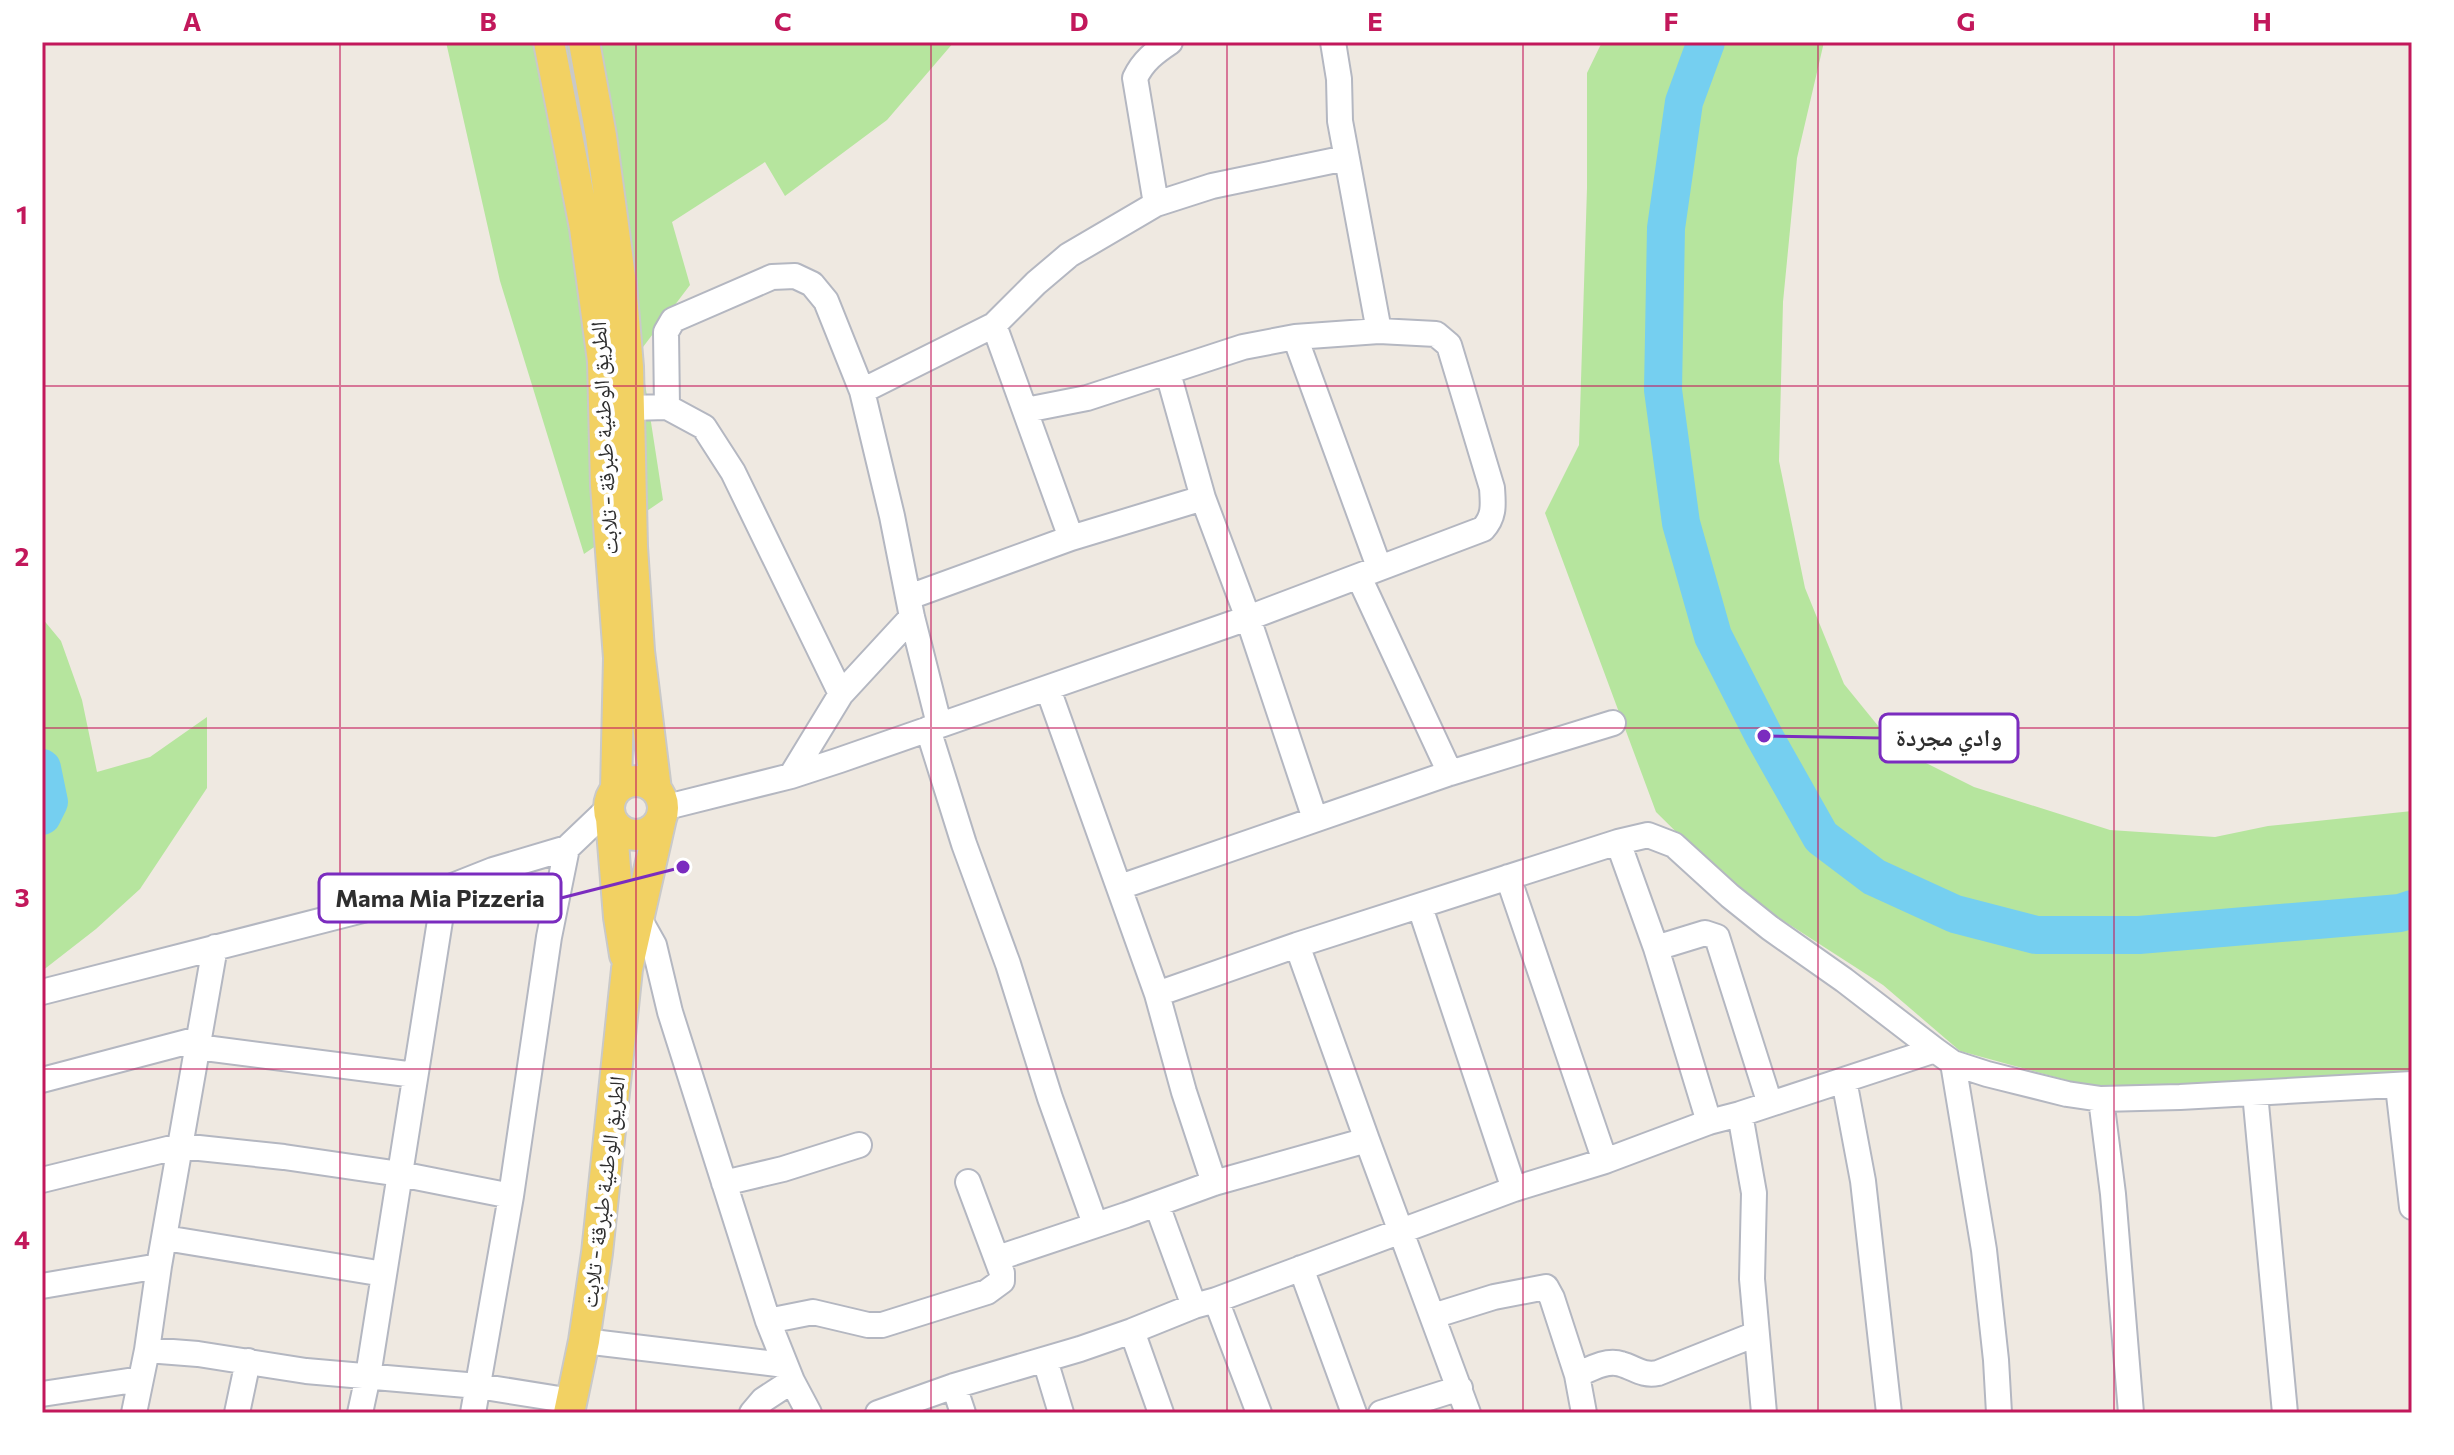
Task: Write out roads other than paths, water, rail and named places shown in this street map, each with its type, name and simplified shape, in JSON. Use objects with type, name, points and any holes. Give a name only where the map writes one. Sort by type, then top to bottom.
[{"type":"main road","name":"الطريق الوطنية طبرقة - تلابت","points":[[549,42],[585,228],[603,361],[606,485],[619,658],[612,805],[629,918],[627,969],[599,1238],[571,1407]]},
{"type":"main road","name":"الطريق الوطنية طبرقة - تلابت","points":[[584,42],[601,136],[621,284],[628,367],[632,547],[639,651],[660,805],[629,918]]},
{"type":"main road","points":[[631,781],[649,784],[660,805],[649,831],[632,834],[623,831],[612,805],[631,781]]},
{"type":"street","points":[[1156,204],[1135,78],[1140,66],[1170,42]]},
{"type":"street","points":[[1333,42],[1339,79],[1340,121],[1379,331]]},
{"type":"street","points":[[862,391],[994,325],[1069,255],[1156,204],[1212,186],[1346,158]]},
{"type":"street","points":[[667,407],[666,332],[673,320],[772,277],[795,276],[812,284],[826,301],[862,391],[892,516],[933,726],[960,831],[1095,1224]]},
{"type":"street","points":[[994,325],[1071,538]]},
{"type":"street","points":[[660,805],[791,776],[1048,689],[1248,618],[1483,529],[1490,522],[1493,512],[1492,488],[1449,345],[1436,334],[1379,331],[1295,337],[1243,347],[1087,398],[1026,410]]},
{"type":"street","points":[[1295,337],[1369,572],[1450,773]]},
{"type":"street","points":[[1168,373],[1203,498],[1248,618],[1315,819]]},
{"type":"street","points":[[629,408],[667,407],[704,427],[733,472],[841,694]]},
{"type":"street","points":[[791,776],[841,694],[910,607],[1071,538],[1203,498]]},
{"type":"street","points":[[1048,689],[1157,994],[1184,1092],[1214,1183]]},
{"type":"street","points":[[1120,887],[1450,773],[1613,723]]},
{"type":"street","points":[[42,992],[445,889],[493,870],[567,848],[612,805]]},
{"type":"street","points":[[1157,994],[1297,945],[1648,835],[1674,845],[1770,928],[1944,1056],[2041,1088],[2101,1099],[2405,1085],[2412,1207]]},
{"type":"street","points":[[1618,842],[1656,948],[1709,1122]]},
{"type":"street","points":[[473,1413],[511,1196],[549,937],[567,848]]},
{"type":"street","points":[[1508,877],[1605,1161]]},
{"type":"street","points":[[360,1413],[445,889]]},
{"type":"street","points":[[1420,907],[1514,1189]]},
{"type":"street","points":[[629,918],[654,945],[670,1012],[768,1321],[809,1413]]},
{"type":"street","points":[[1656,948],[1705,933],[1717,937],[1770,1104]]},
{"type":"street","points":[[1297,945],[1468,1413]]},
{"type":"street","points":[[134,1413],[215,947]]},
{"type":"street","points":[[42,1080],[198,1043],[415,1075]]},
{"type":"street","points":[[878,1413],[1132,1331],[1514,1189],[1605,1161],[1709,1122],[1844,1080],[1944,1056]]},
{"type":"street","points":[[1944,1056],[1984,1250],[1999,1413]]},
{"type":"street","points":[[1844,1080],[1863,1181],[1889,1413]]},
{"type":"street","points":[[2255,1093],[2285,1413]]},
{"type":"street","points":[[2101,1099],[2113,1194],[2131,1413]]},
{"type":"street","points":[[1740,1114],[1754,1193],[1752,1279],[1764,1413]]},
{"type":"street","points":[[998,1258],[1214,1183],[1367,1140]]},
{"type":"street","points":[[724,1183],[783,1169],[859,1145]]},
{"type":"street","points":[[42,1180],[180,1146],[400,1174],[511,1196]]},
{"type":"street","points":[[768,1321],[813,1312],[856,1323],[882,1325],[987,1292],[1002,1281],[1002,1273],[968,1182]]},
{"type":"street","points":[[1157,1205],[1259,1413]]},
{"type":"street","points":[[165,1238],[384,1274]]},
{"type":"street","points":[[42,1286],[159,1266]]},
{"type":"street","points":[[1301,1268],[1354,1413]]},
{"type":"street","points":[[1433,1316],[1494,1297],[1544,1286],[1552,1298],[1577,1375],[1584,1413]]},
{"type":"street","points":[[1132,1331],[1161,1413]]},
{"type":"street","points":[[1577,1375],[1611,1363],[1619,1363],[1641,1373],[1658,1373],[1756,1334]]},
{"type":"street","points":[[584,1341],[789,1373]]},
{"type":"street","points":[[147,1350],[198,1354],[306,1371],[478,1386],[571,1407]]},
{"type":"street","points":[[1045,1360],[1061,1413]]},
{"type":"street","points":[[237,1413],[248,1361]]},
{"type":"street","points":[[752,1413],[789,1373]]},
{"type":"street","points":[[42,1394],[141,1379]]},
{"type":"street","points":[[954,1386],[963,1413]]},
{"type":"street","points":[[1381,1413],[1460,1388]]},
{"type":"waterway","points":[[1706,42],[1684,102],[1666,228],[1663,390],[1681,523],[1713,636],[1764,736],[1821,837],[1874,877],[1955,914],[2036,935],[2139,935],[2400,913],[2412,909]]},
{"type":"waterway","points":[[42,768],[49,802],[42,816]]},
{"type":"place","name":"وادي مجردة","points":[[1764,736]]},
{"type":"place","name":"Mama Mia Pizzeria","points":[[683,867]]}]
